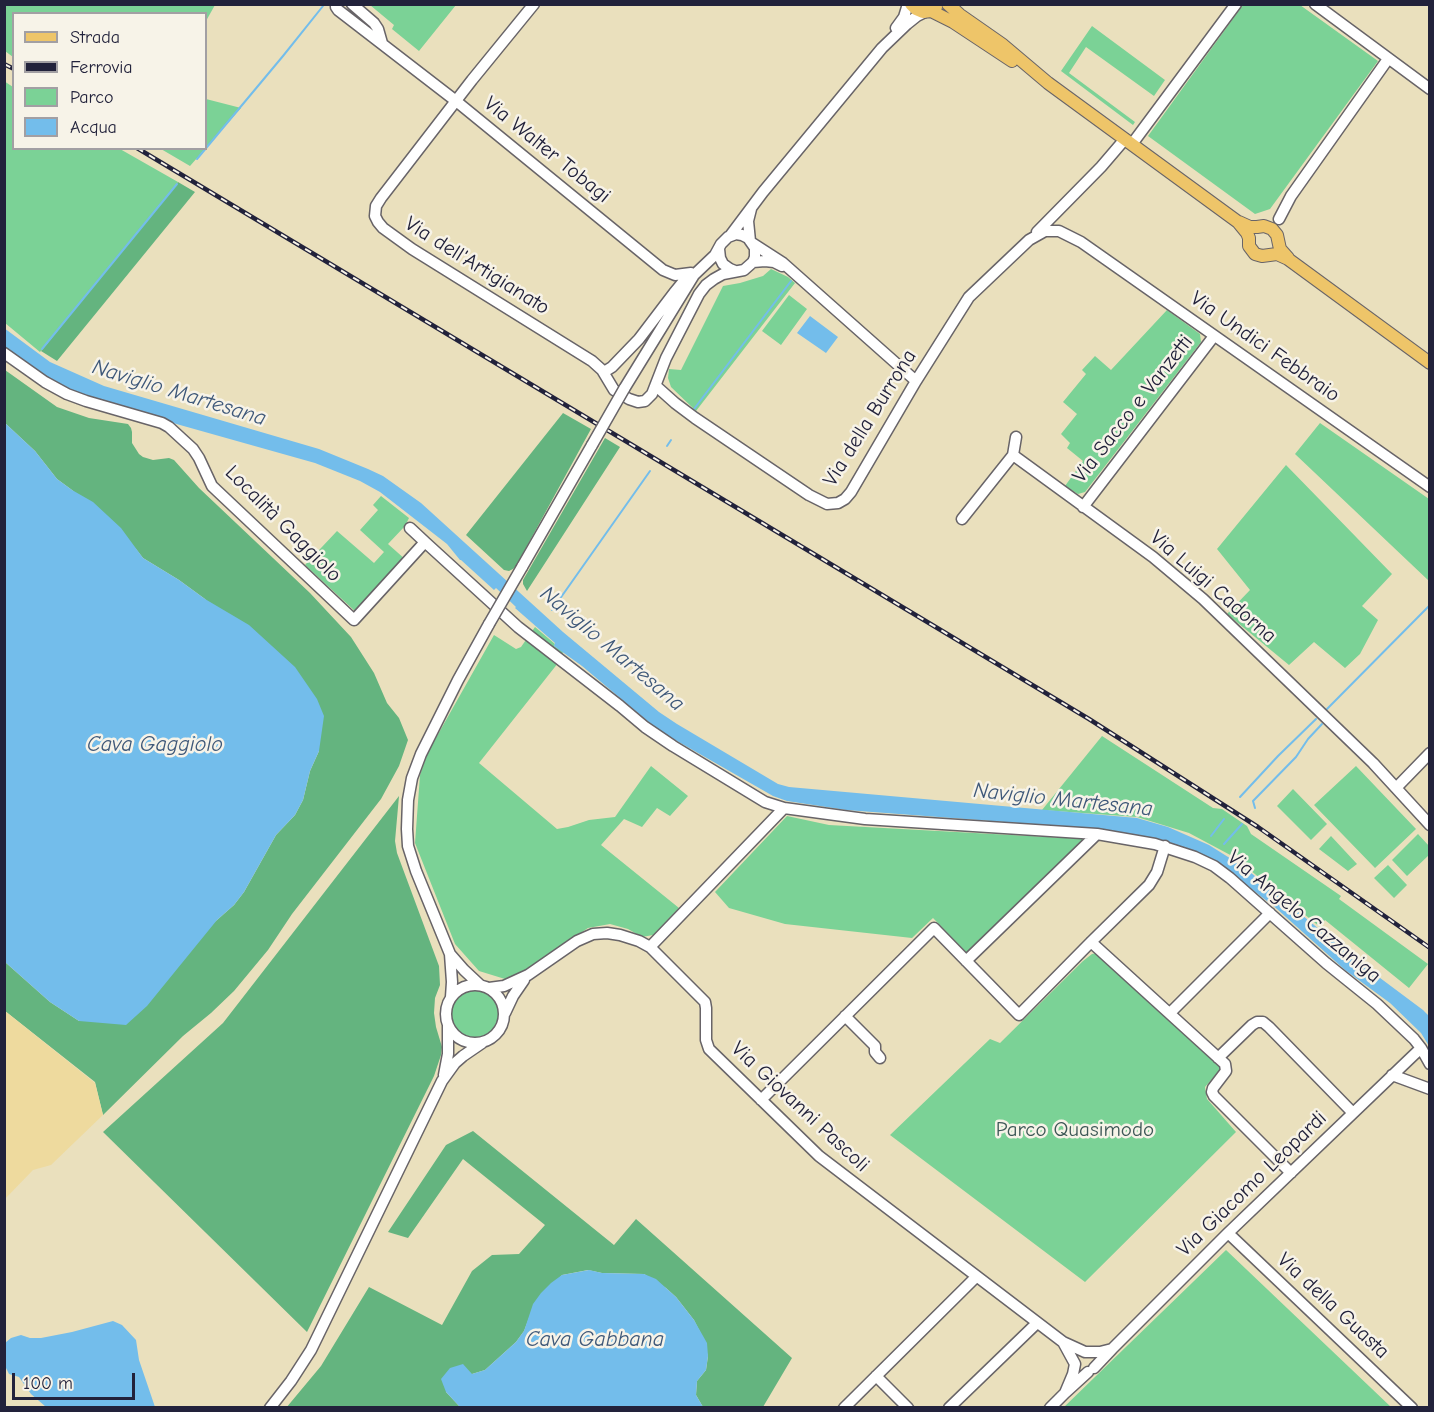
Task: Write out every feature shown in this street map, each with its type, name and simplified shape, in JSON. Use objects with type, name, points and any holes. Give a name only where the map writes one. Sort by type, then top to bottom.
[{"type":"main road","points":[[910,4],[916,9],[932,9],[1048,82]]},
{"type":"main road","points":[[948,4],[1048,82],[1238,222],[1244,228],[1249,238],[1250,248],[1255,254],[1262,256],[1270,237]]},
{"type":"main road","points":[[1238,222],[1270,237],[1288,259],[1430,363]]},
{"type":"main road","points":[[1249,238],[1252,231],[1270,237]]},
{"type":"street","name":"Via Walter Tobagi","points":[[336,4],[338,10],[366,33],[456,101],[663,270],[675,275],[691,273]]},
{"type":"street","name":"Via Walter Tobagi","points":[[352,4],[374,23],[382,43]]},
{"type":"street","name":"Via dell'Artigianato","points":[[534,4],[380,200],[375,216],[387,232],[412,249],[592,361],[603,372],[614,390],[635,402],[643,402],[652,394],[656,386]]},
{"type":"street","points":[[442,1081],[448,1054],[446,1016],[452,982],[450,954],[410,854],[407,833],[411,778],[421,754],[489,624],[624,389],[694,275],[730,236],[763,192],[889,40],[910,4]]},
{"type":"street","name":"Via della Burrona","points":[[656,386],[683,410],[817,500],[827,504],[838,504],[851,492],[916,381],[969,297],[1129,142],[1236,4]]},
{"type":"street","points":[[1315,4],[1430,89]]},
{"type":"street","points":[[889,40],[917,16],[932,9]]},
{"type":"street","points":[[1270,237],[1291,196],[1388,59]]},
{"type":"street","points":[[751,209],[748,221],[751,242],[755,251],[753,262]]},
{"type":"street","points":[[1059,210],[1057,220],[1064,232]]},
{"type":"street","name":"Via della Burrona","points":[[1029,240],[1045,231],[1064,232]]},
{"type":"street","name":"Via Undici Febbraio","points":[[1064,232],[1430,487]]},
{"type":"street","points":[[730,236],[742,235],[769,253],[916,381]]},
{"type":"street","points":[[719,249],[721,261],[732,270]]},
{"type":"street","points":[[686,291],[703,277],[732,270],[744,270],[753,262],[774,262],[790,270]]},
{"type":"street","points":[[603,372],[613,366],[639,339],[691,273],[704,266]]},
{"type":"street","points":[[656,386],[666,358],[704,288],[717,277],[732,270]]},
{"type":"street","name":"Via Sacco e Vanzetti","points":[[1083,507],[1214,336]]},
{"type":"street","name":"Località Gaggiolo","points":[[4,353],[45,382],[67,394],[169,427],[193,449],[212,486],[354,620],[426,542]]},
{"type":"street","points":[[962,519],[1013,455],[1016,437]]},
{"type":"street","name":"Via Luigi Cadorna","points":[[1013,455],[1157,560],[1203,599],[1318,708],[1430,825]]},
{"type":"street","points":[[410,528],[426,542]]},
{"type":"street","name":"Via Angelo Cazzaniga","points":[[426,542],[507,617],[658,737],[758,798],[783,808],[865,819],[1097,834],[1138,840],[1165,846],[1214,866],[1322,960],[1382,1008],[1414,1039],[1430,1064]]},
{"type":"street","points":[[1396,788],[1430,753]]},
{"type":"street","points":[[451,997],[464,987],[472,985],[504,986],[528,975],[574,942],[593,934],[620,935],[650,947],[783,808]]},
{"type":"street","points":[[966,961],[1097,834]]},
{"type":"street","points":[[761,1100],[934,928],[1019,1015],[1152,880],[1165,846]]},
{"type":"street","points":[[1170,1013],[1270,913]]},
{"type":"street","points":[[1091,942],[1225,1064],[1227,1069],[1213,1088],[1214,1096],[1291,1173]]},
{"type":"street","name":"Via Giovanni Pascoli","points":[[650,947],[702,999],[706,1008],[708,1047],[828,1164],[1037,1323],[1063,1342],[1085,1352]]},
{"type":"street","points":[[450,954],[461,967],[500,999],[505,1013]]},
{"type":"street","points":[[270,1407],[291,1381],[311,1350],[442,1081],[463,1056],[489,1040],[501,1029],[505,1013],[515,992],[528,975]]},
{"type":"street","points":[[845,1016],[875,1046],[875,1052],[880,1058]]},
{"type":"street","points":[[1218,1058],[1252,1025],[1263,1022],[1353,1113]]},
{"type":"street","points":[[448,1026],[462,1041],[472,1044],[482,1043]]},
{"type":"street","name":"Via Giacomo Leopardi","points":[[1050,1407],[1091,1370],[1228,1233],[1421,1048]]},
{"type":"street","points":[[1392,1075],[1430,1089]]},
{"type":"street","name":"Via della Guasta","points":[[1228,1233],[1412,1407]]},
{"type":"street","points":[[844,1407],[976,1277]]},
{"type":"street","points":[[949,1407],[1037,1323]]},
{"type":"street","name":"Via Giovanni Pascoli","points":[[1063,1342],[1075,1364]]},
{"type":"street","points":[[1085,1352],[1112,1349]]},
{"type":"street","points":[[1075,1364],[1078,1370],[1084,1373],[1091,1370],[1095,1365],[1094,1358],[1085,1352]]},
{"type":"street","name":"Via Giacomo Leopardi","points":[[1065,1393],[1073,1374],[1075,1360],[1079,1354],[1085,1352]]},
{"type":"street","points":[[876,1376],[908,1407]]},
{"type":"green space","points":[[5,4],[215,4],[207,19],[207,12],[12,12],[12,56],[5,51]]},
{"type":"green space","points":[[370,5],[456,5],[419,51],[392,29],[394,25]]},
{"type":"green space","points":[[1243,5],[1300,5],[1378,61],[1270,209],[1255,214],[1148,136]]},
{"type":"green space","points":[[1092,26],[1165,80],[1154,96],[1086,47],[1069,73],[1135,122],[1133,125],[1061,71]]},
{"type":"green space","points":[[4,81],[12,86],[12,150],[122,150],[178,182],[40,352],[5,323]]},
{"type":"green space","points":[[207,99],[241,108],[207,147]]},
{"type":"green space","points":[[163,150],[204,150],[190,166]]},
{"type":"green space","points":[[178,182],[195,192],[57,361],[41,351]]},
{"type":"green space","points":[[771,269],[795,283],[696,411],[671,387],[668,378],[669,369],[681,370],[723,286],[763,276]]},
{"type":"green space","points":[[789,295],[807,309],[781,345],[762,331]]},
{"type":"green space","points":[[1167,310],[1200,334],[1201,342],[1085,492],[1078,494],[1065,486],[1083,461],[1067,448],[1070,443],[1061,434],[1077,414],[1063,402],[1086,374],[1082,370],[1095,356],[1111,370]]},
{"type":"green space","points":[[5,370],[57,407],[89,418],[128,424],[132,432],[132,443],[143,457],[153,460],[169,458],[174,460],[199,488],[310,593],[351,637],[374,673],[387,703],[399,718],[408,740],[399,766],[381,799],[292,914],[268,950],[234,991],[183,1036],[103,1115],[95,1082],[5,1011],[5,962],[50,1002],[79,1021],[217,920],[234,905],[244,892],[276,835],[295,815],[303,800],[310,771],[319,751],[205,599],[143,558],[72,490],[57,479],[35,451],[5,423]]},
{"type":"green space","points":[[563,413],[591,429],[516,566],[509,571],[504,570],[466,535]]},
{"type":"green space","points":[[1320,423],[1429,499],[1429,581],[1295,454]]},
{"type":"green space","points":[[605,438],[620,447],[527,591],[523,580]]},
{"type":"green space","points":[[1286,465],[1392,574],[1362,606],[1378,620],[1360,654],[1345,668],[1314,642],[1289,665],[1227,614],[1250,590],[1217,549]]},
{"type":"green space","points":[[381,496],[409,518],[405,526],[388,544],[406,560],[357,613],[305,565],[337,531],[374,563],[384,552],[360,530],[378,510],[373,505]]},
{"type":"green space","points":[[535,627],[555,644],[554,646],[563,651],[562,658],[479,763],[557,829],[589,820],[615,817],[651,766],[688,796],[670,816],[657,808],[642,827],[624,819],[601,845],[679,908],[653,935],[642,937],[628,929],[610,924],[588,928],[515,977],[505,979],[479,971],[455,944],[415,843],[420,775],[428,752],[494,635],[516,649],[521,647]]},
{"type":"green space","points":[[1102,736],[1213,808],[1222,809],[1247,826],[1251,834],[1341,896],[1339,899],[1428,964],[1409,988],[1325,920],[1320,927],[1234,857],[1189,833],[1137,817],[1042,810]]},
{"type":"green space","points":[[1356,766],[1416,829],[1375,868],[1314,805]]},
{"type":"green space","points":[[1293,789],[1327,824],[1311,840],[1277,806]]},
{"type":"green space","points":[[399,796],[395,841],[397,853],[439,966],[440,985],[435,998],[434,1013],[442,1047],[441,1055],[434,1076],[307,1332],[103,1132],[223,1023]]},
{"type":"green space","points":[[787,816],[829,825],[1084,839],[967,953],[933,918],[912,938],[785,924],[729,908],[715,892]]},
{"type":"green space","points":[[1418,834],[1429,846],[1429,855],[1407,876],[1392,860]]},
{"type":"green space","points":[[1331,836],[1357,864],[1348,871],[1319,849]]},
{"type":"green space","points":[[1388,865],[1407,885],[1394,898],[1374,878]]},
{"type":"green space","name":"Parco Quasimodo","points":[[1097,953],[1219,1066],[1220,1070],[1205,1087],[1207,1099],[1236,1132],[1085,1282],[890,1135],[990,1039],[1000,1043],[1083,961]]},
{"type":"green space","points":[[475,989],[493,996],[500,1014],[493,1032],[475,1039],[457,1032],[450,1014],[457,996]]},
{"type":"green space","points":[[473,1131],[614,1245],[636,1219],[792,1358],[763,1407],[703,1407],[696,1395],[697,1381],[706,1370],[708,1356],[694,1320],[676,1297],[644,1274],[602,1273],[588,1270],[562,1275],[529,1318],[516,1342],[485,1370],[472,1374],[446,1392],[460,1407],[286,1408],[321,1366],[369,1287],[442,1325],[472,1271],[492,1255],[519,1254],[545,1225],[463,1159],[408,1238],[388,1232],[446,1145]]},
{"type":"green space","points":[[1226,1250],[1391,1407],[1064,1407]]},
{"type":"sand","points":[[5,1011],[95,1083],[103,1115],[51,1165],[33,1170],[5,1199]]},
{"type":"water","points":[[810,316],[838,337],[826,353],[797,333]]},
{"type":"water","points":[[4,328],[50,362],[104,386],[319,449],[383,476],[421,503],[563,632],[659,712],[778,784],[789,787],[1137,818],[1168,827],[1209,845],[1244,867],[1360,963],[1423,1010],[1429,1016],[1429,1046],[1421,1033],[1390,1003],[1345,970],[1277,909],[1221,865],[1140,836],[1084,828],[846,810],[787,801],[773,796],[651,724],[582,666],[554,646],[555,643],[496,588],[494,590],[460,560],[447,544],[380,492],[360,481],[315,463],[109,405],[73,391],[44,376],[5,348]]},
{"type":"water","name":"Cava Gaggiolo","points":[[5,423],[35,451],[57,479],[93,502],[121,528],[143,558],[249,625],[295,667],[317,699],[324,716],[319,751],[310,771],[303,800],[295,815],[276,835],[244,892],[234,905],[217,920],[147,1006],[126,1025],[79,1021],[50,1002],[5,962]]},
{"type":"water","name":"Cava Gabbana","points":[[589,1270],[602,1273],[644,1274],[656,1279],[676,1297],[694,1320],[707,1343],[706,1370],[697,1381],[696,1395],[703,1407],[460,1407],[446,1392],[441,1379],[450,1368],[463,1364],[472,1374],[485,1370],[516,1342],[524,1331],[533,1304],[551,1283],[562,1275]]},
{"type":"water","points":[[113,1321],[122,1325],[136,1340],[139,1360],[155,1407],[46,1407],[31,1394],[19,1377],[9,1374],[5,1366],[5,1343],[11,1338],[21,1335],[41,1338]]},
{"type":"waterway","points":[[207,147],[323,4]]},
{"type":"waterway","points":[[197,159],[205,150]]},
{"type":"waterway","points":[[42,349],[177,184]]},
{"type":"waterway","points":[[694,409],[791,281]]},
{"type":"waterway","points":[[667,446],[671,440]]},
{"type":"waterway","name":"Naviglio Martesana","points":[[552,610],[650,471]]},
{"type":"waterway","points":[[1327,709],[1430,605]]},
{"type":"waterway","points":[[1240,797],[1316,719]]},
{"type":"waterway","points":[[1255,808],[1253,801],[1296,757],[1322,724]]},
{"type":"waterway","points":[[1211,836],[1224,819]]},
{"type":"waterway","points":[[1224,844],[1242,824]]},
{"type":"railway","points":[[4,64],[12,68]]},
{"type":"railway","points":[[140,150],[1089,719],[1258,827],[1430,948]]}]
